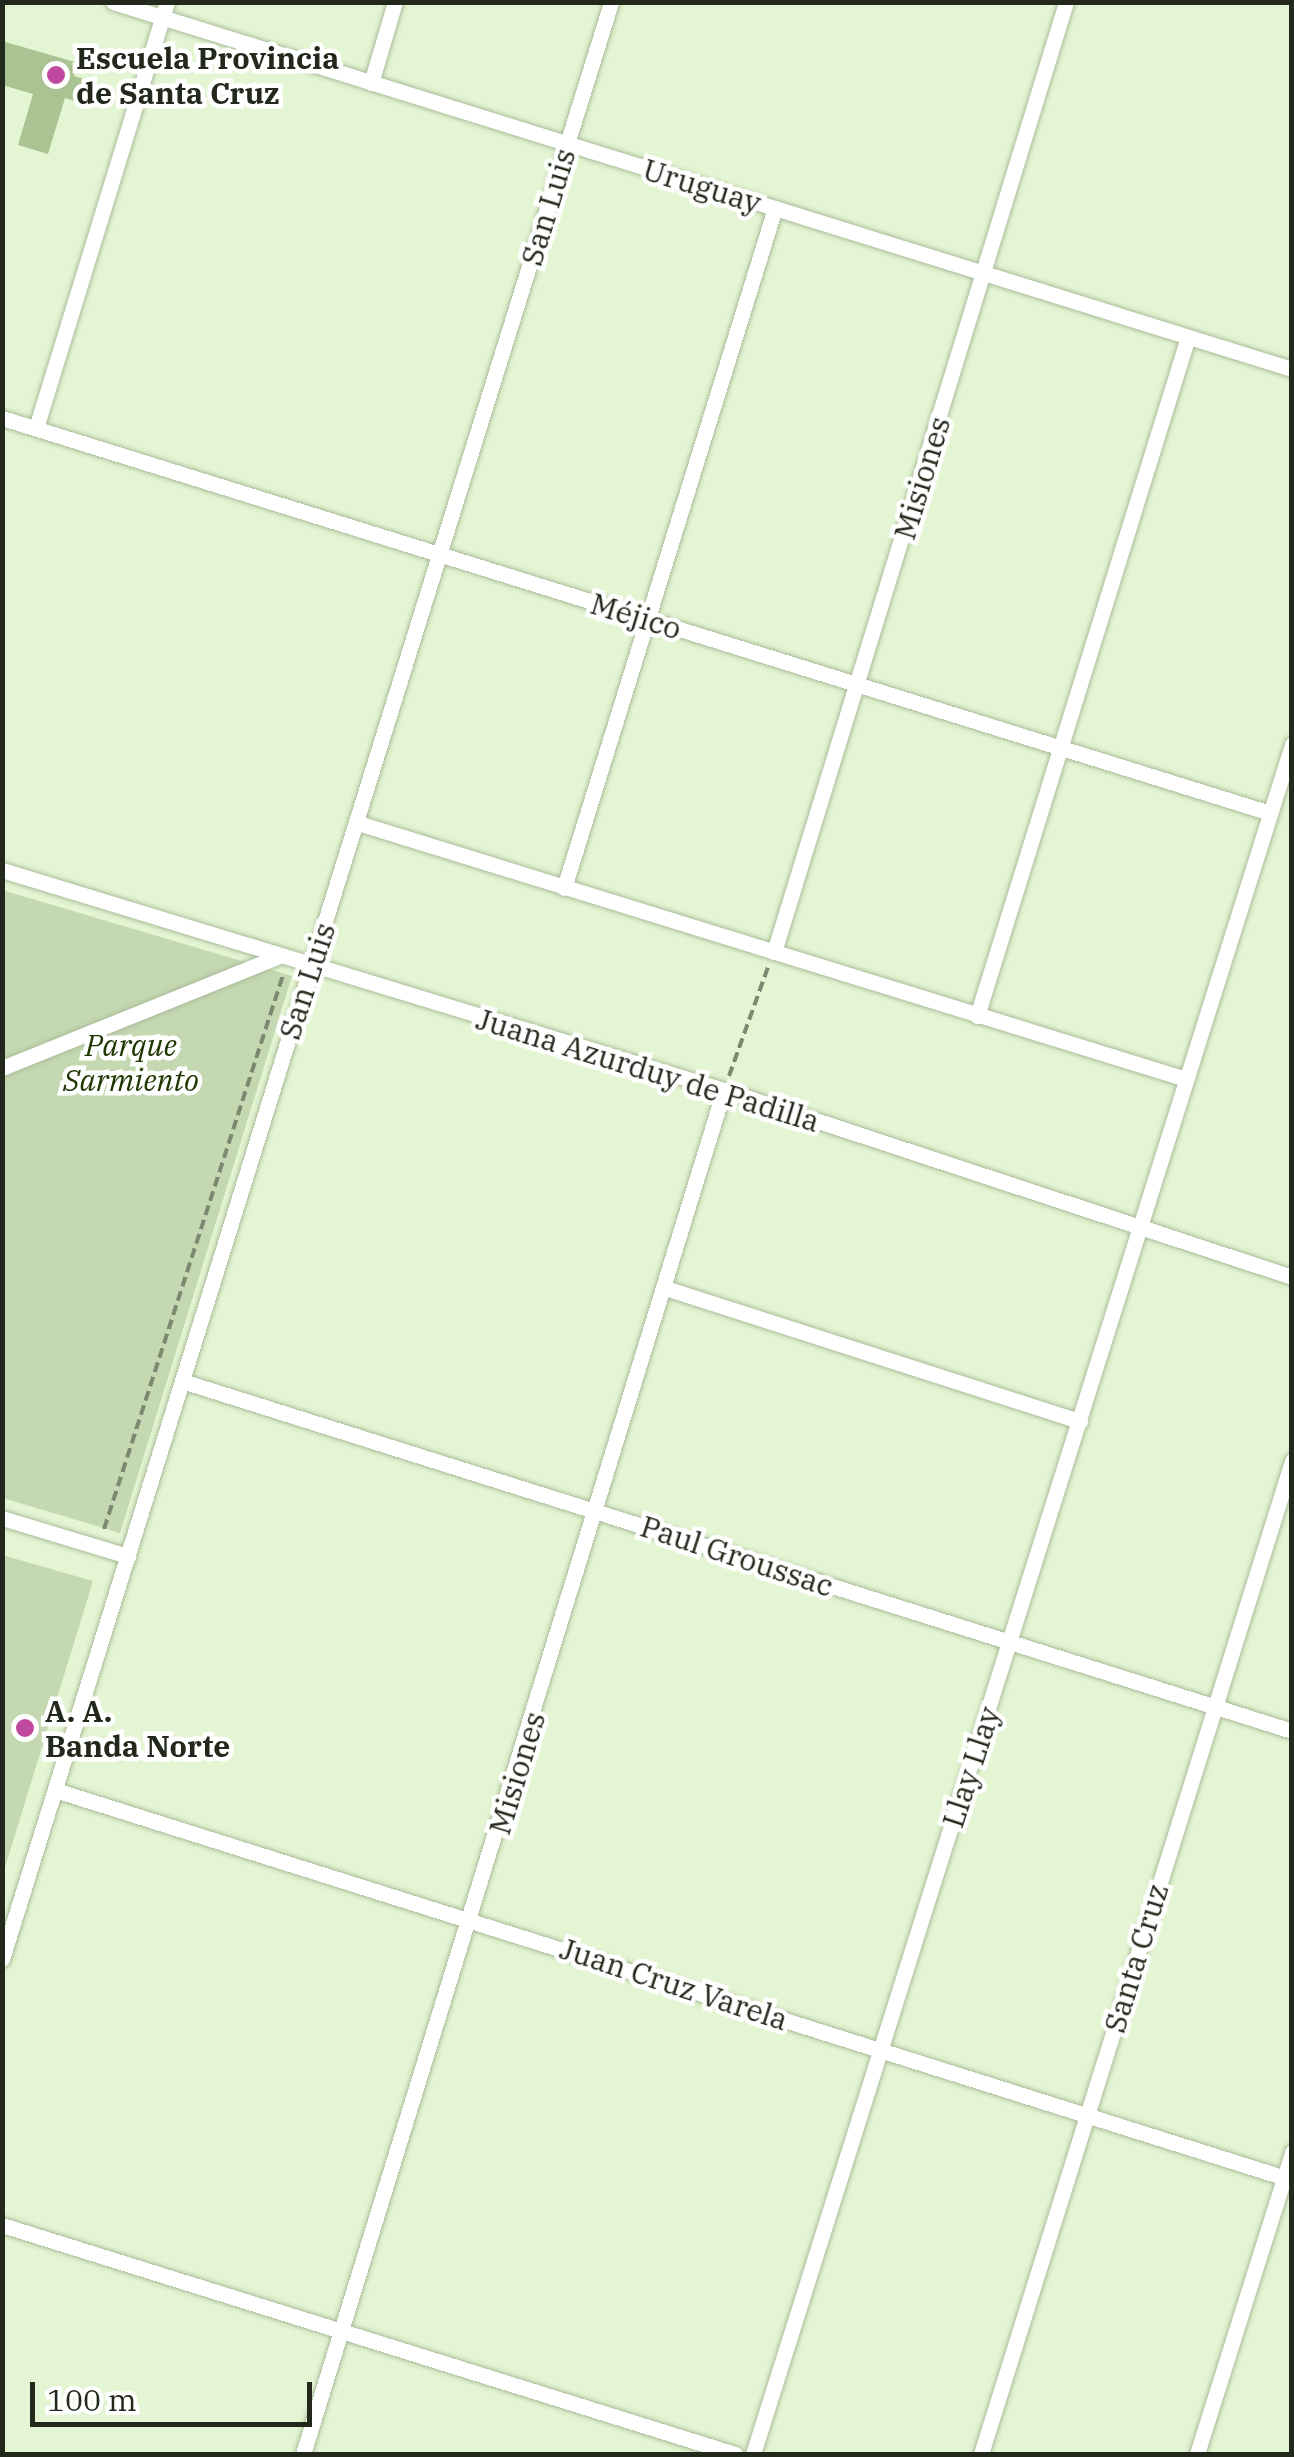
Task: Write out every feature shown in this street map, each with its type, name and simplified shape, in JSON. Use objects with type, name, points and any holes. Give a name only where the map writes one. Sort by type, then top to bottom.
[{"type":"street","name":"Uruguay","points":[[113,2],[165,10],[371,83],[1292,369]]},
{"type":"street","points":[[371,83],[395,2]]},
{"type":"street","name":"San Luis","points":[[2,1958],[611,2]]},
{"type":"street","name":"Misiones","points":[[774,952],[1066,2]]},
{"type":"street","points":[[36,428],[165,10]]},
{"type":"street","points":[[564,888],[775,208]]},
{"type":"street","points":[[977,1016],[1188,337]]},
{"type":"street","name":"Méjico","points":[[2,418],[1270,813]]},
{"type":"street","name":"Llay Llay","points":[[754,2454],[1292,744]]},
{"type":"street","points":[[358,824],[1186,1080]]},
{"type":"street","name":"Juana Azurduy de Padilla","points":[[2,870],[311,968],[724,1090],[1292,1277]]},
{"type":"street","points":[[2,1068],[277,957]]},
{"type":"street","name":"Misiones","points":[[303,2454],[598,1512],[724,1090]]},
{"type":"street","points":[[665,1288],[1080,1422]]},
{"type":"street","name":"Paul Groussac","points":[[182,1381],[1292,1731]]},
{"type":"street","name":"Santa Cruz","points":[[981,2454],[1214,1706],[1285,1503],[1292,1461]]},
{"type":"street","points":[[2,1518],[128,1556]]},
{"type":"street","name":"Juan Cruz Varela","points":[[55,1790],[1288,2179]]},
{"type":"street","points":[[1197,2454],[1288,2179],[1292,2152]]},
{"type":"street","points":[[2,2226],[735,2454]]},
{"type":"path","points":[[724,1090],[774,952]]},
{"type":"path","points":[[89,1525],[106,1530],[283,974],[256,966]]},
{"type":"green space","name":"Parque Sarmiento","points":[[2,890],[292,976],[120,1533],[3,1498]]},
{"type":"green space","name":"A. A. Banda Norte","points":[[2,1555],[93,1581],[3,1874],[2,1874]]},
{"type":"building","points":[[2,41],[78,63],[74,76],[88,80],[81,103],[65,98],[48,154],[18,145],[33,94],[2,85]]},
{"type":"place","name":"Escuela Provincia de Santa Cruz","points":[[56,75]]},
{"type":"place","name":"A. A. Banda Norte","points":[[25,1728]]}]
